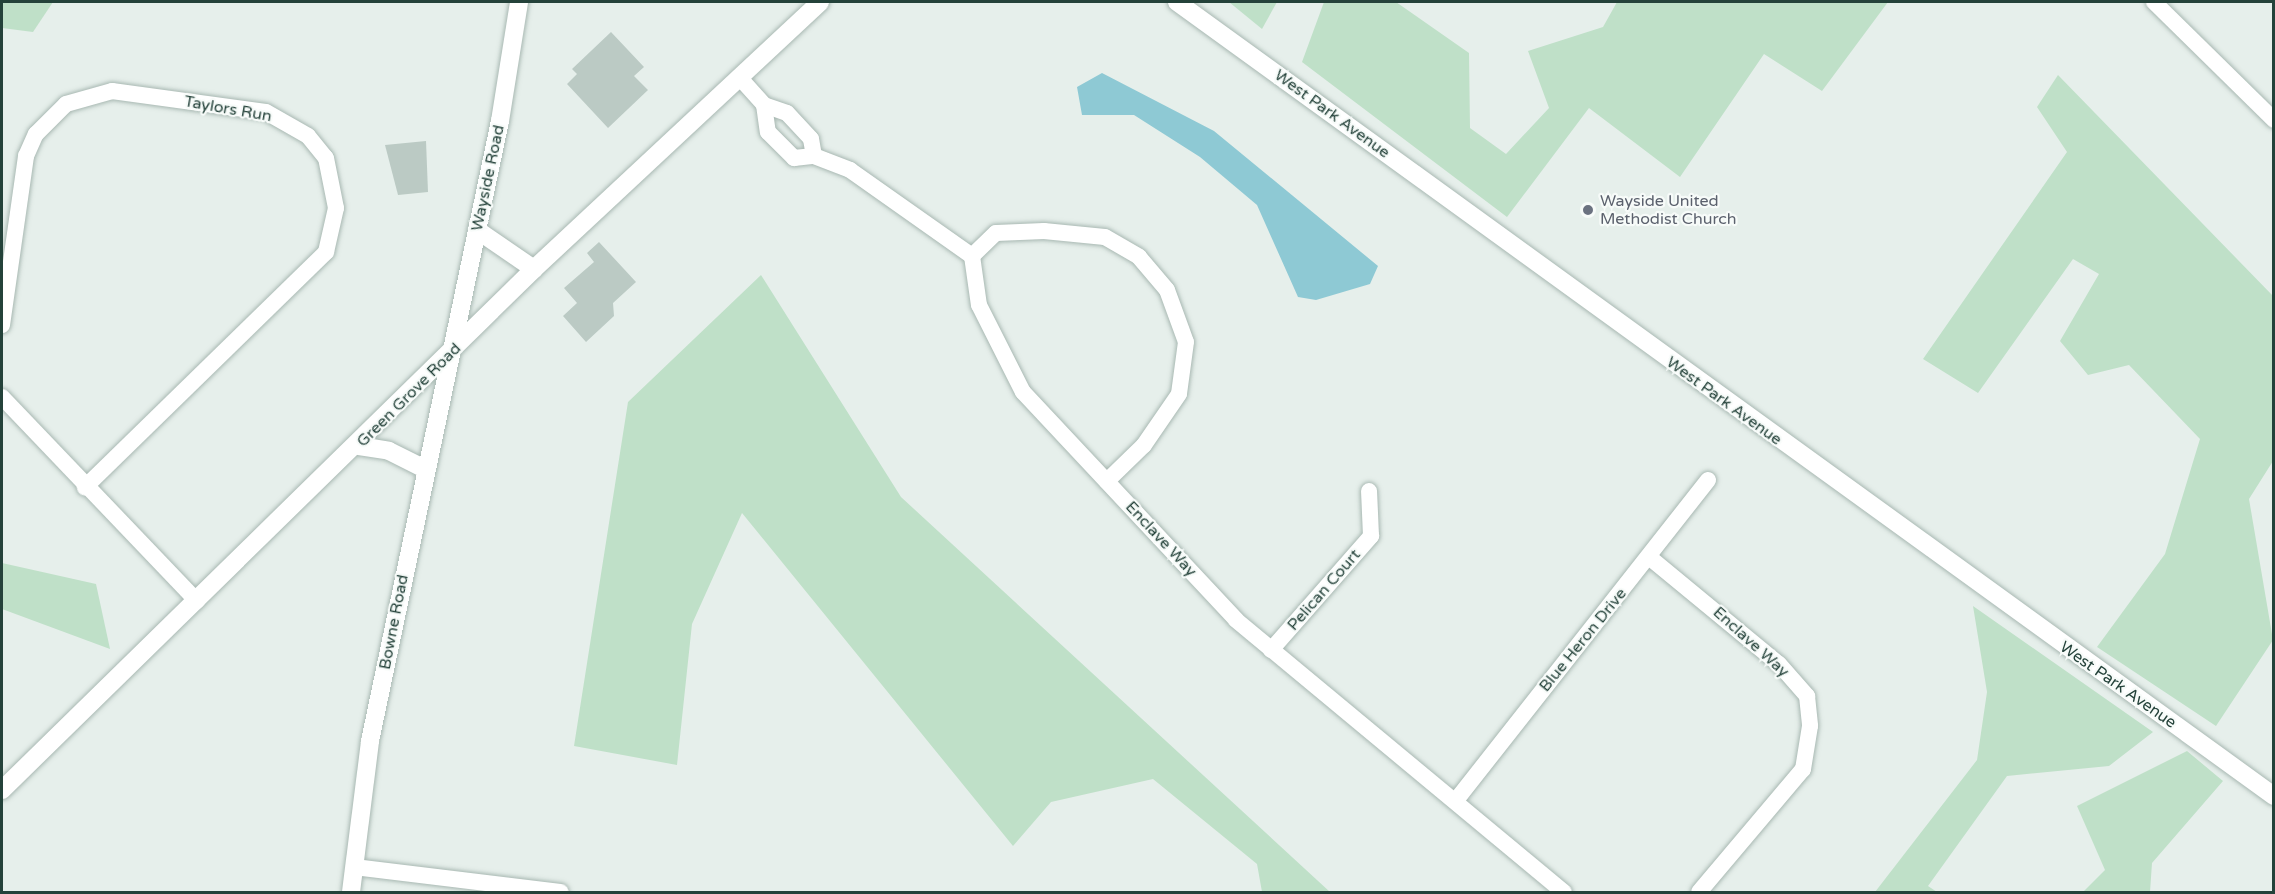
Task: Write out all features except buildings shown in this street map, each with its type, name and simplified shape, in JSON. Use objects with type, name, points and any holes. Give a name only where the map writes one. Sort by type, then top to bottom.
[{"type":"street","name":"Wayside Road","points":[[450,354],[477,230],[519,2]]},
{"type":"street","name":"Green Grove Road","points":[[2,790],[359,446],[534,269],[820,2]]},
{"type":"street","name":"West Park Avenue","points":[[1178,2],[2274,796]]},
{"type":"street","points":[[2154,2],[2272,115]]},
{"type":"street","points":[[740,78],[764,105],[787,113],[811,139],[814,156]]},
{"type":"street","name":"Taylors Run","points":[[2,325],[26,156],[36,134],[66,104],[112,91],[266,112],[308,136],[326,158],[336,208],[326,252],[85,488]]},
{"type":"street","points":[[764,105],[768,132],[794,158],[814,156],[849,170],[972,256],[996,233],[1044,231],[1105,237],[1139,257],[1167,290],[1186,342],[1179,394],[1144,445],[1107,481]]},
{"type":"street","points":[[477,230],[534,269]]},
{"type":"street","name":"Enclave Way","points":[[972,256],[979,305],[1023,392],[1236,620],[1456,799],[1564,892]]},
{"type":"street","name":"Bowne Road","points":[[351,892],[370,741],[424,469],[450,354]]},
{"type":"street","points":[[2,397],[85,488],[197,601]]},
{"type":"street","points":[[359,446],[389,451],[424,469]]},
{"type":"street","name":"Blue Heron Drive","points":[[1456,799],[1708,480]]},
{"type":"street","name":"Pelican Court","points":[[1271,650],[1371,536],[1369,491]]},
{"type":"street","name":"Enclave Way","points":[[1649,557],[1779,664],[1807,696],[1810,726],[1803,769],[1699,892]]},
{"type":"street","points":[[354,867],[560,892]]},
{"type":"green space","points":[[2,2],[53,2],[33,32],[2,28]]},
{"type":"green space","points":[[1229,2],[1277,2],[1262,29]]},
{"type":"green space","points":[[1324,2],[1396,2],[1469,53],[1470,128],[1506,154],[1549,108],[1528,51],[1603,27],[1617,2],[1888,2],[1822,91],[1764,54],[1680,177],[1589,108],[1507,217],[1302,62]]},
{"type":"green space","points":[[2058,75],[2273,296],[2273,461],[2249,499],[2273,640],[2216,726],[2097,647],[2165,554],[2200,439],[2129,365],[2088,375],[2060,341],[2099,274],[2073,259],[1978,393],[1923,359],[2067,152],[2037,107]]},
{"type":"green space","points":[[761,275],[901,497],[1330,892],[1262,892],[1257,864],[1153,779],[1051,802],[1013,846],[742,513],[692,624],[677,765],[574,746],[628,402]]},
{"type":"green space","points":[[2,563],[96,584],[110,649],[2,609]]},
{"type":"green space","points":[[1973,606],[2153,732],[2109,766],[2007,776],[1928,886],[1937,892],[1875,892],[1977,760],[1987,692]]},
{"type":"green space","points":[[2187,751],[2223,781],[2152,863],[2150,892],[2083,892],[2105,870],[2077,806]]},
{"type":"water","points":[[1102,73],[1214,131],[1378,266],[1370,284],[1316,300],[1298,297],[1257,205],[1200,157],[1134,115],[1082,115],[1077,87]]},
{"type":"place","name":"Wayside United Methodist Church","points":[[1588,210]]}]
